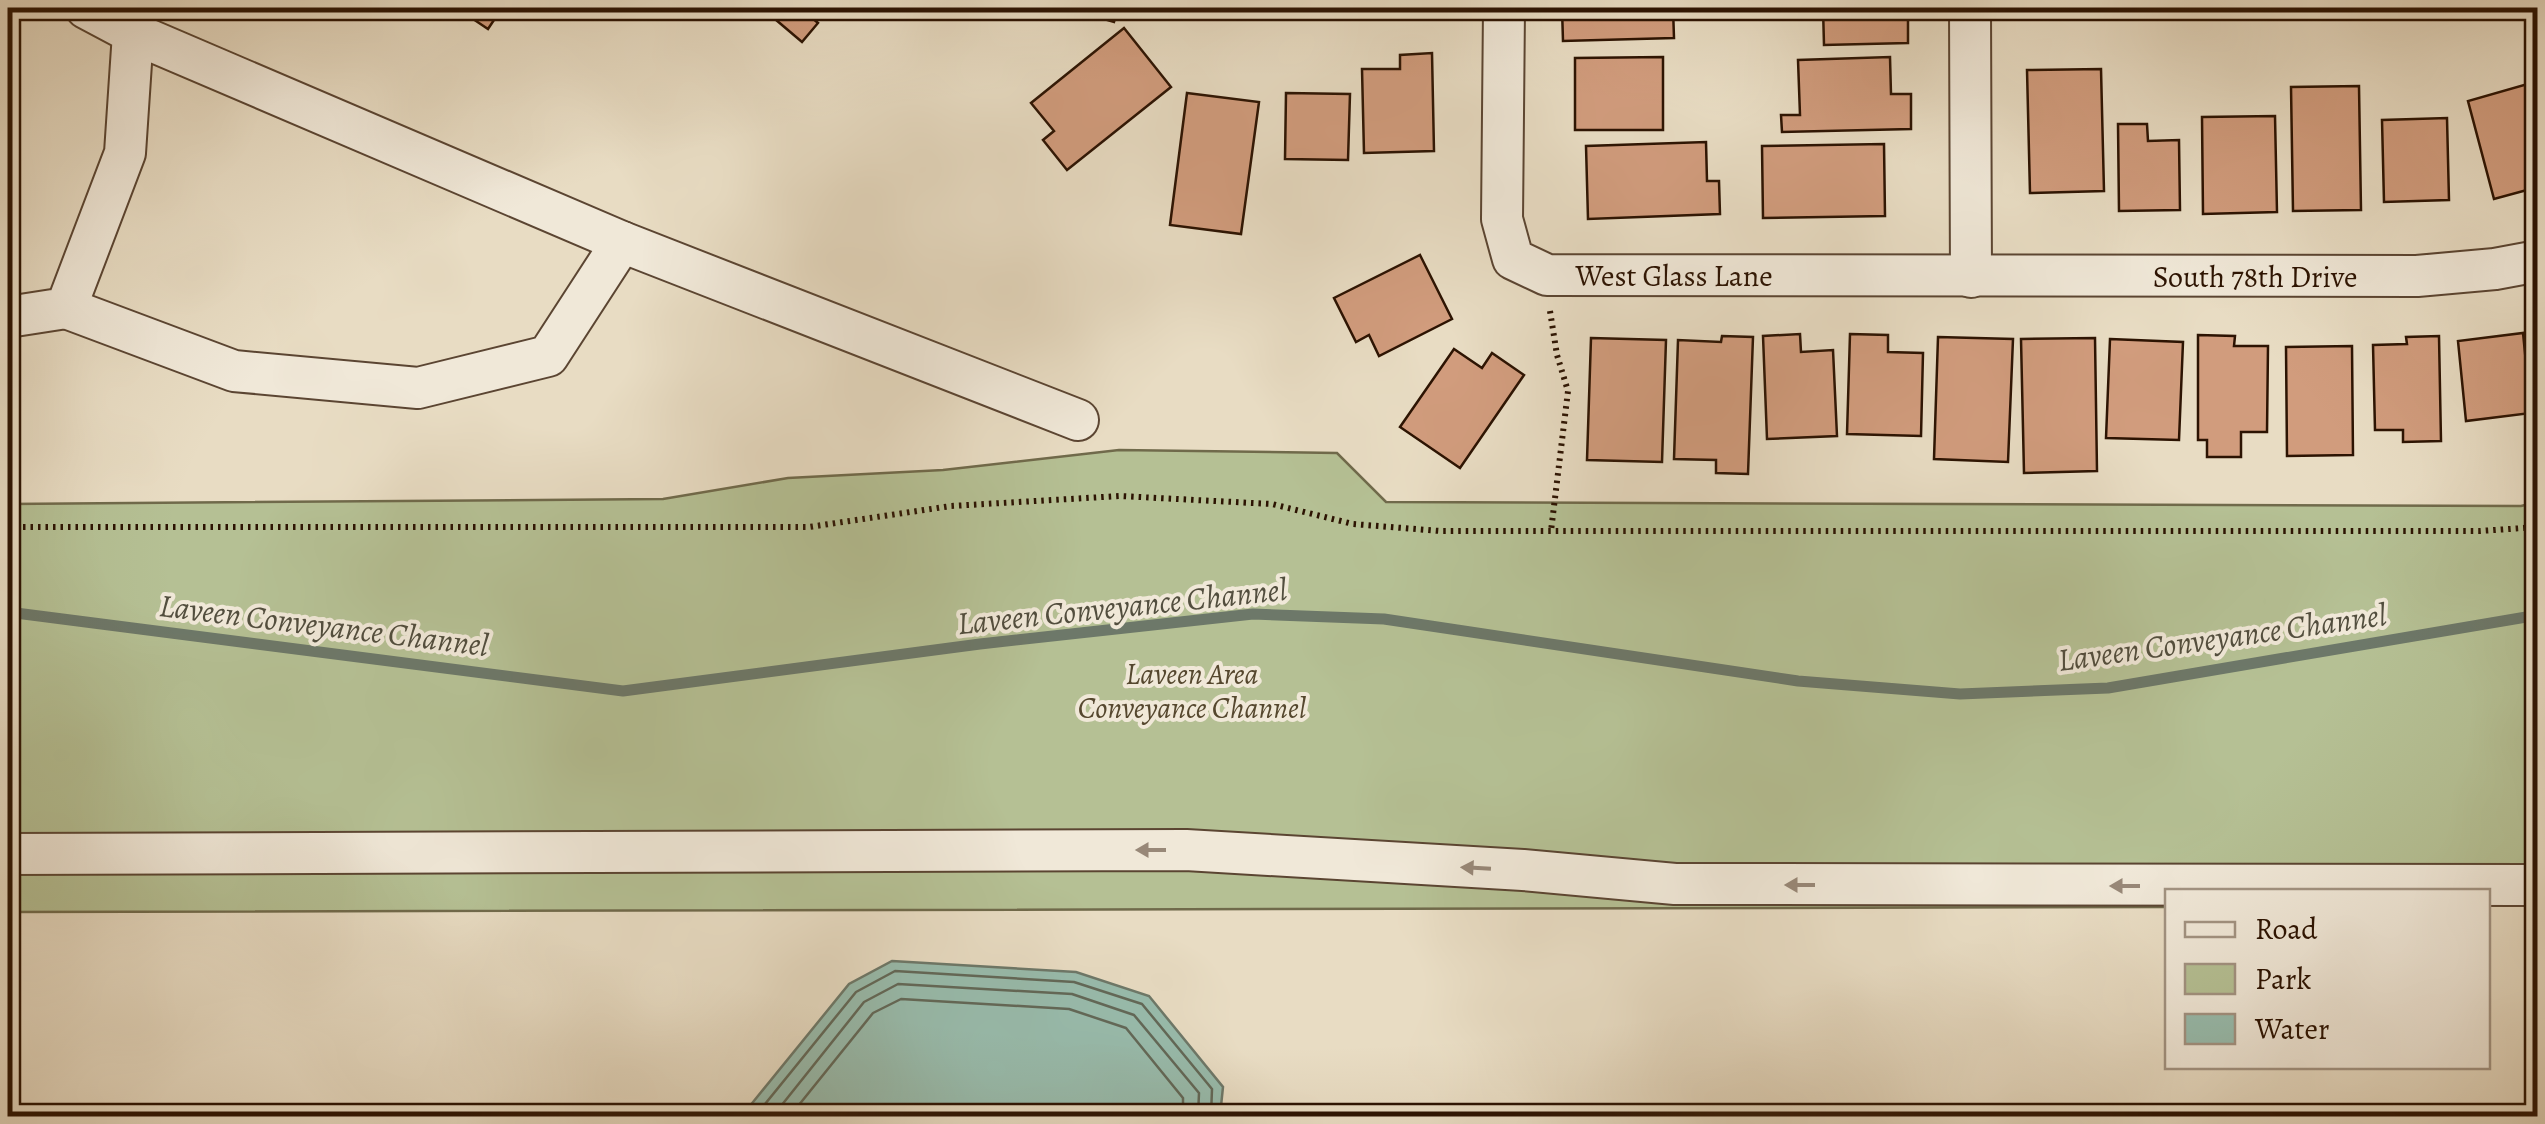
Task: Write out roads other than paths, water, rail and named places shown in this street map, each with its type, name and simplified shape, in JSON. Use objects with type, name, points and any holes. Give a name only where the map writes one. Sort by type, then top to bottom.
[{"type":"street","points":[[86,8],[133,33],[622,242],[1078,420]]},
{"type":"street","name":"West Glass Lane","points":[[1504,8],[1502,219],[1513,258],[1547,275],[1971,277]]},
{"type":"street","points":[[1970,8],[1971,277]]},
{"type":"street","points":[[66,308],[125,153],[133,33]]},
{"type":"street","points":[[8,317],[66,308],[234,371],[418,388],[548,356],[622,242]]},
{"type":"street","name":"South 78th Drive","points":[[1971,277],[2417,276],[2538,261]]},
{"type":"street","points":[[8,854],[1186,850],[1523,870],[1675,884],[2538,886]]},
{"type":"water","points":[[892,961],[1076,972],[1149,996],[1223,1087],[1220,1116],[751,1116],[749,1107],[849,984]]},
{"type":"waterway","name":"Laveen Conveyance Channel","points":[[8,612],[623,691],[980,644],[1253,614],[1384,619],[1798,681],[1960,694],[2108,688],[2538,615]]},
{"type":"park label","name":"Laveen Area Conveyance Channel","points":[[1192,691]]}]
